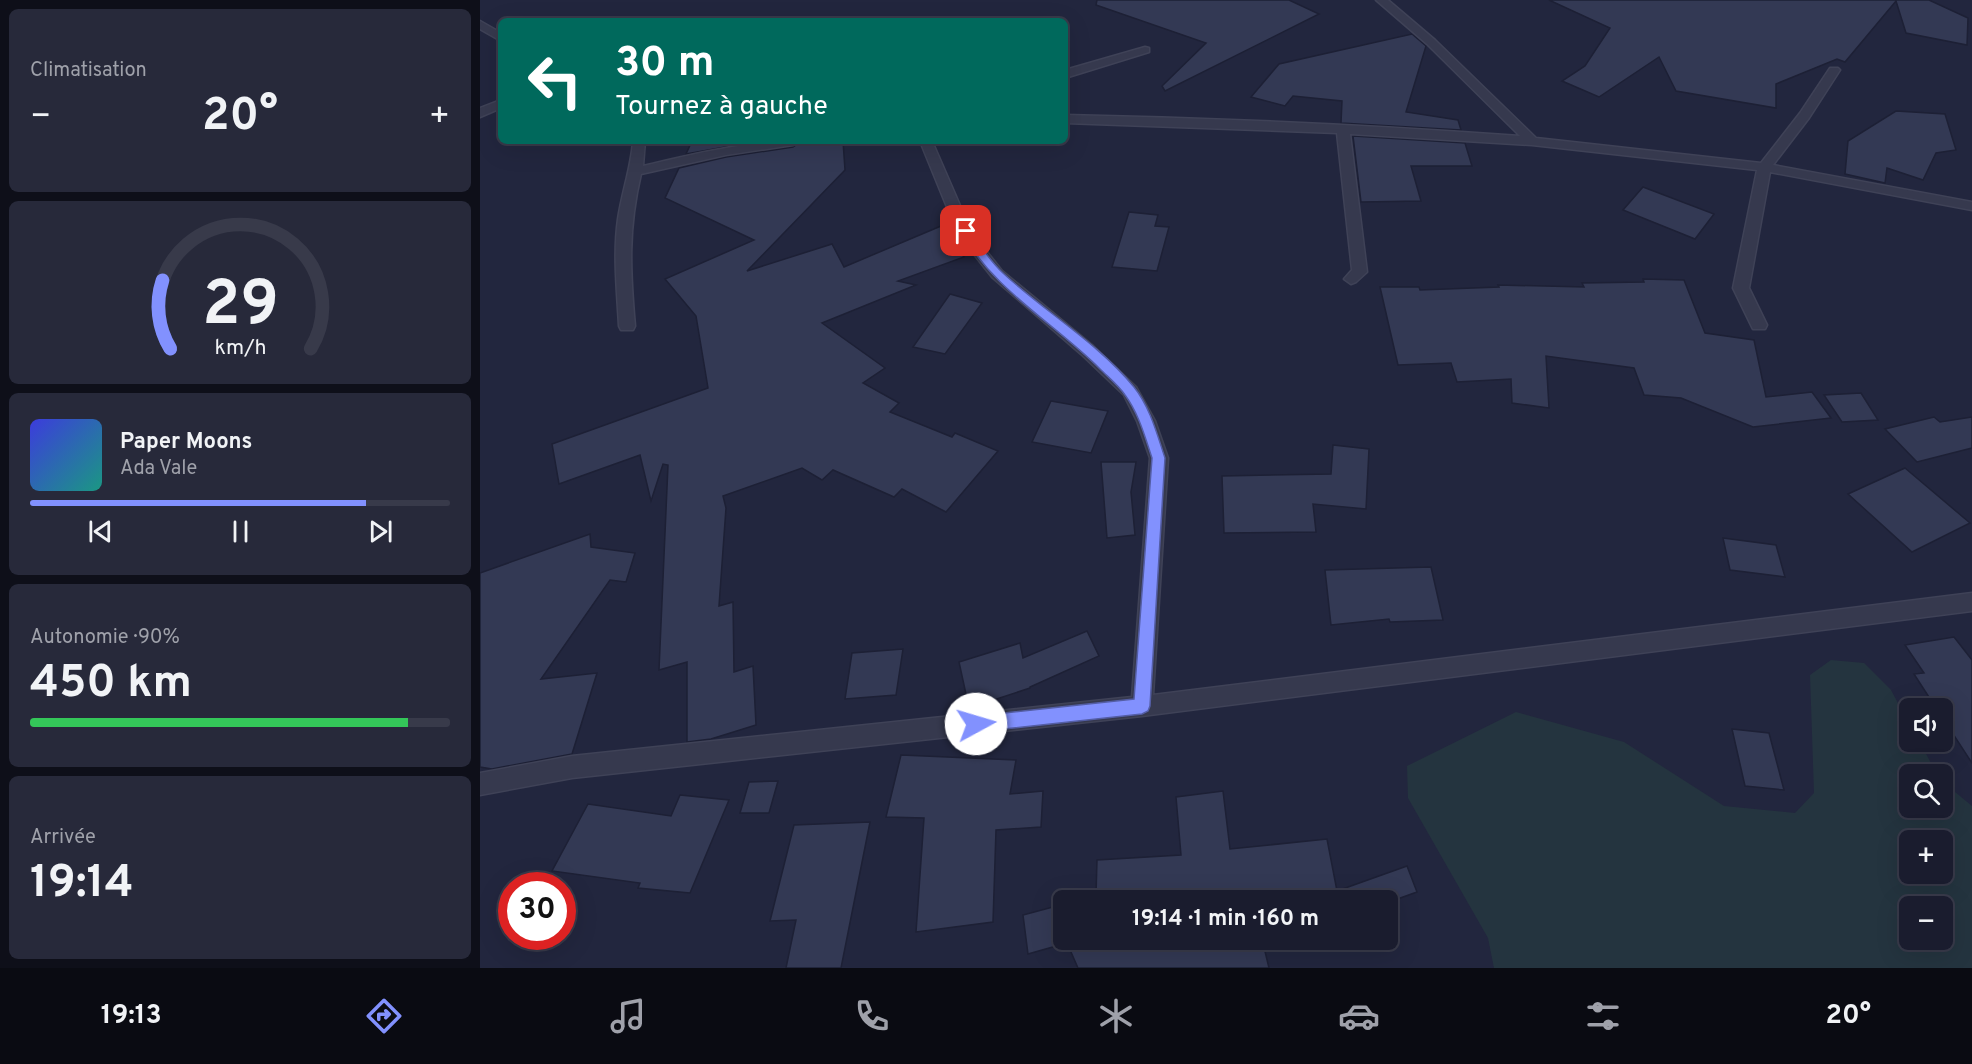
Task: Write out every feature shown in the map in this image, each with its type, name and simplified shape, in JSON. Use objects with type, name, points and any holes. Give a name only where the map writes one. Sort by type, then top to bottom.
[{"type":"street","points":[[1381,0],[1431,42],[1532,141]]},
{"type":"street","points":[[480,24],[498,36]]},
{"type":"street","points":[[1068,73],[1145,50]]},
{"type":"street","points":[[1758,325],[1741,288],[1764,167],[1805,115],[1834,70]]},
{"type":"street","points":[[480,113],[498,105]]},
{"type":"street","points":[[1068,119],[1343,130],[1532,141],[1764,167],[1972,206]]},
{"type":"street","points":[[1343,130],[1360,272],[1351,279]]},
{"type":"street","points":[[627,327],[622,267],[627,206],[637,171],[639,144]]},
{"type":"street","points":[[637,171],[726,151],[773,144]]},
{"type":"street","points":[[927,144],[958,217],[974,245],[997,274],[1087,350],[1130,391],[1146,421],[1159,458],[1142,706]]},
{"type":"street","points":[[480,784],[572,767],[1142,706],[1972,602]]},
{"type":"shaded area","points":[[1831,660],[1864,663],[1891,690],[1899,705],[1899,752],[1925,752],[1932,764],[1899,764],[1899,818],[1953,818],[1953,790],[1972,806],[1972,968],[1494,968],[1488,938],[1408,798],[1407,766],[1516,712],[1624,742],[1724,806],[1795,813],[1814,793],[1810,675]]},
{"type":"building","points":[[1097,0],[1289,0],[1319,14],[1165,91],[1162,86],[1206,43],[1096,5]]},
{"type":"building","points":[[1549,0],[1929,0],[1968,18],[1967,45],[1906,33],[1896,1],[1845,62],[1837,59],[1776,84],[1776,108],[1676,91],[1659,57],[1599,97],[1562,81],[1585,66],[1610,28]]},
{"type":"building","points":[[1412,34],[1426,46],[1406,112],[1458,120],[1461,130],[1341,123],[1342,101],[1293,96],[1285,106],[1251,97],[1279,64]]},
{"type":"building","points":[[1896,111],[1945,114],[1956,150],[1936,153],[1923,180],[1887,168],[1885,183],[1845,174],[1848,141]]},
{"type":"building","points":[[1353,136],[1465,143],[1472,166],[1411,166],[1421,201],[1361,202]]},
{"type":"building","points":[[691,144],[742,144],[686,154]]},
{"type":"building","points":[[797,144],[843,144],[845,170],[747,271],[832,244],[844,267],[941,226],[964,257],[898,281],[916,285],[822,323],[885,368],[863,383],[899,403],[890,412],[952,437],[955,433],[998,451],[946,512],[902,489],[894,497],[833,470],[822,480],[802,468],[723,496],[726,508],[719,606],[733,602],[734,672],[753,666],[756,725],[711,739],[687,742],[687,662],[659,670],[668,465],[663,464],[651,501],[640,455],[559,484],[552,444],[708,388],[696,316],[665,279],[754,240],[665,198],[679,168],[726,157],[793,147]]},
{"type":"building","points":[[1643,187],[1714,214],[1695,239],[1623,210]]},
{"type":"building","points":[[1129,212],[1158,215],[1155,226],[1169,227],[1157,271],[1112,267]]},
{"type":"building","points":[[1643,279],[1684,280],[1705,333],[1754,340],[1766,397],[1812,392],[1831,418],[1753,427],[1681,398],[1644,395],[1634,368],[1546,356],[1549,408],[1512,403],[1511,379],[1457,382],[1451,363],[1398,365],[1380,287],[1419,287],[1420,290],[1499,287],[1498,285],[1584,287],[1582,283],[1644,282]]},
{"type":"building","points":[[950,294],[982,303],[945,354],[913,347]]},
{"type":"building","points":[[1861,393],[1878,420],[1842,422],[1824,395]]},
{"type":"building","points":[[1051,401],[1108,411],[1091,453],[1032,442]]},
{"type":"building","points":[[1934,417],[1940,422],[1972,417],[1972,448],[1917,462],[1885,429]]},
{"type":"building","points":[[1333,445],[1369,449],[1366,509],[1313,504],[1316,532],[1224,533],[1222,476],[1331,474]]},
{"type":"building","points":[[1101,462],[1136,462],[1131,492],[1135,535],[1107,538]]},
{"type":"building","points":[[1905,468],[1970,523],[1912,552],[1848,494]]},
{"type":"building","points":[[590,534],[591,547],[635,553],[626,582],[610,580],[541,679],[597,673],[572,754],[492,769],[480,767],[480,573]]},
{"type":"building","points":[[1723,538],[1776,545],[1785,577],[1730,570]]},
{"type":"building","points":[[1431,567],[1443,620],[1390,622],[1389,619],[1331,625],[1325,570]]},
{"type":"building","points":[[1087,631],[1099,656],[1030,688],[969,708],[959,662],[1020,643],[1023,658]]},
{"type":"building","points":[[1954,637],[1972,660],[1972,763],[1953,734],[1953,698],[1930,698],[1914,674],[1924,673],[1905,645]]},
{"type":"building","points":[[903,649],[896,695],[845,699],[852,653]]},
{"type":"building","points":[[1732,729],[1769,733],[1784,790],[1745,786]]},
{"type":"building","points":[[901,755],[1016,760],[1010,794],[1043,791],[1041,827],[996,830],[993,922],[916,932],[924,818],[886,817]]},
{"type":"building","points":[[778,781],[769,813],[740,813],[749,782]]},
{"type":"building","points":[[1223,791],[1230,849],[1327,839],[1337,890],[1096,890],[1097,860],[1181,855],[1176,797]]},
{"type":"building","points":[[680,795],[729,800],[690,893],[638,888],[640,883],[576,874],[576,872],[552,871],[588,804],[671,816]]},
{"type":"building","points":[[870,822],[841,968],[786,968],[796,920],[770,921],[794,825]]},
{"type":"building","points":[[1407,866],[1417,892],[1398,899],[1398,890],[1340,890]]},
{"type":"building","points":[[1053,907],[1053,947],[1028,954],[1023,915]]},
{"type":"building","points":[[1070,950],[1265,950],[1269,968],[1078,968]]},
{"type":"route","points":[[966,231],[997,274],[1087,350],[1130,391],[1146,421],[1159,458],[1142,706],[976,724]]}]
